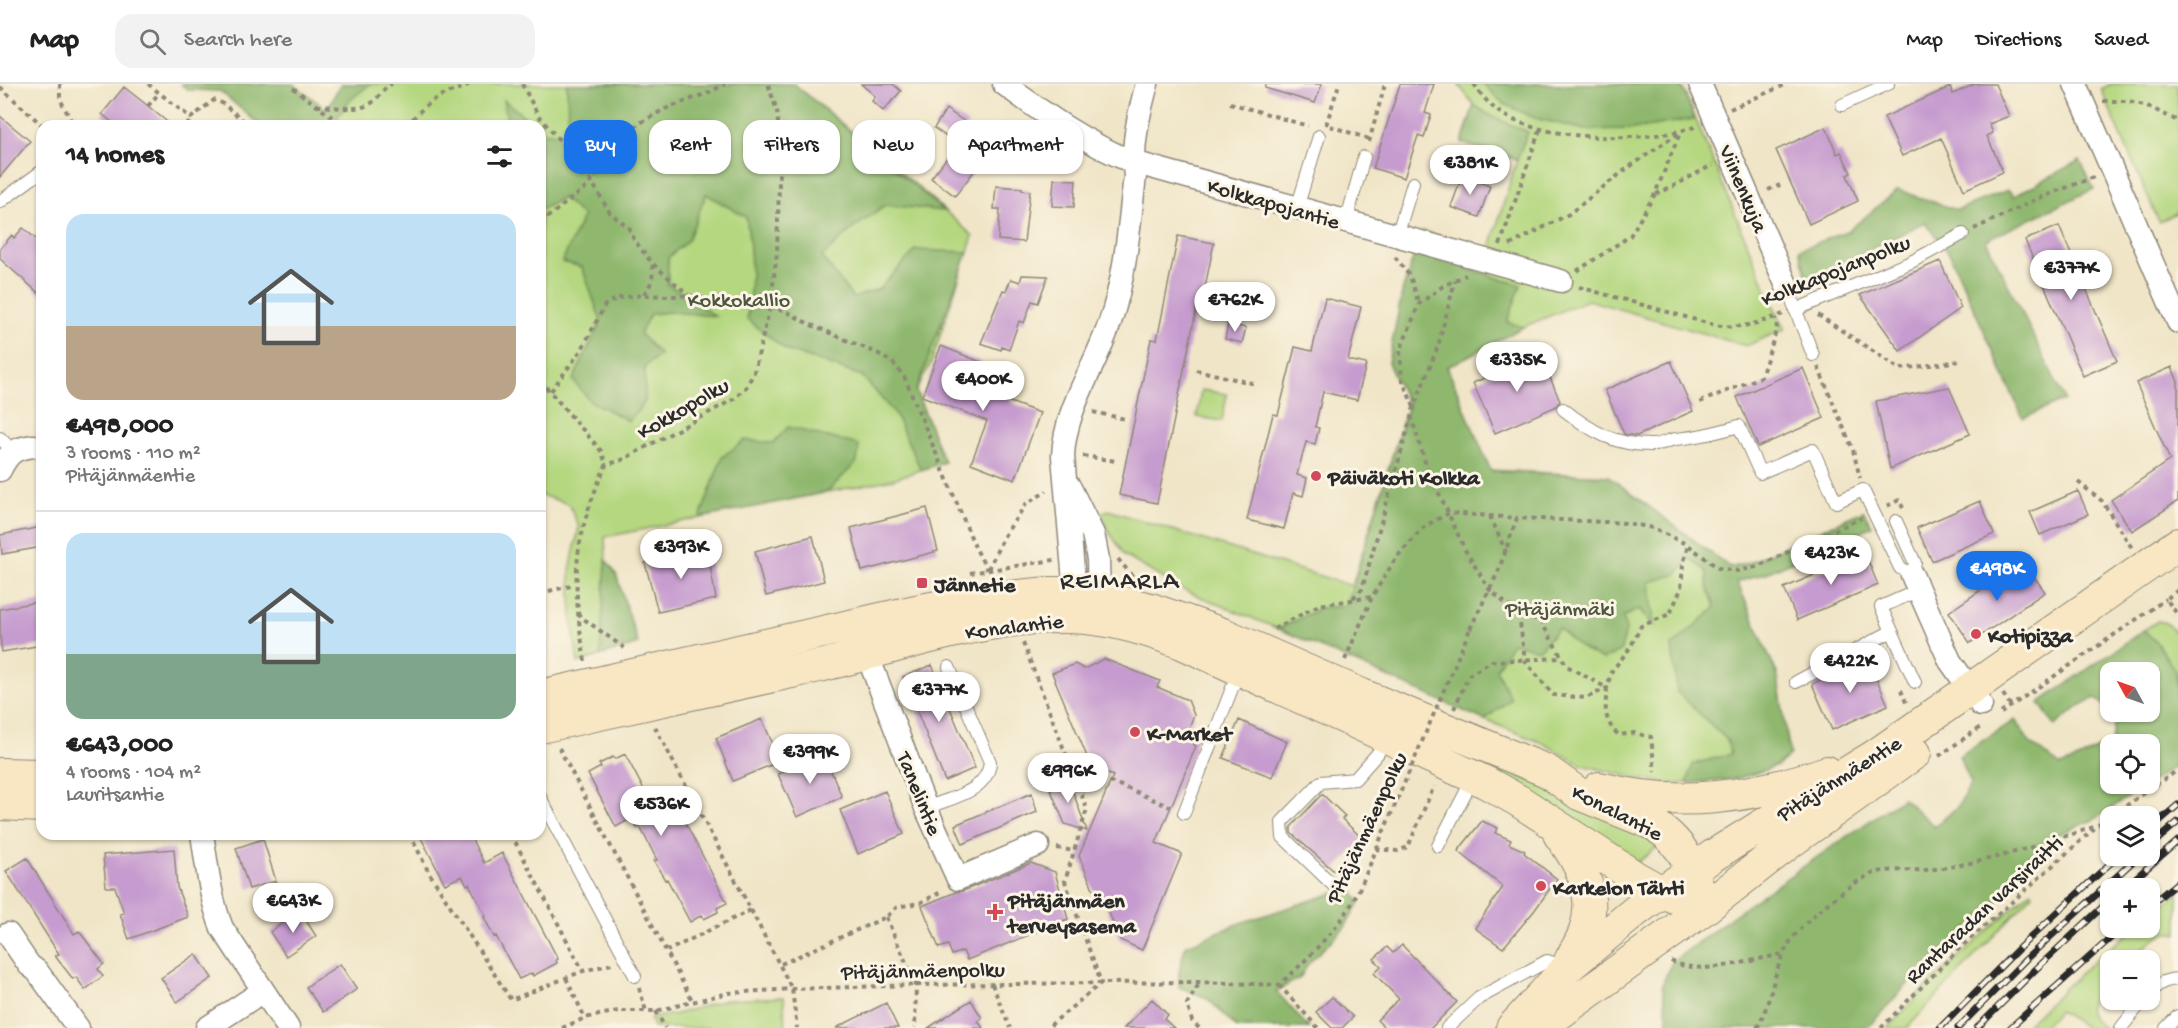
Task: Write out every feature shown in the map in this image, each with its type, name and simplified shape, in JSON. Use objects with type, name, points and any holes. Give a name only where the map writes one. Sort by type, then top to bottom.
[{"type":"main road","name":"Pitäjänmäentie","points":[[1542,1028],[1704,909],[2178,544]]},
{"type":"main road","name":"Pitäjänmäentie","points":[[1512,1028],[1567,968],[1612,929],[1693,869],[1876,755],[1976,698],[2178,567]]},
{"type":"main road","name":"Konalantie","points":[[1087,603],[1128,626],[1156,633],[1240,669],[1391,722],[1546,771],[1579,794],[1655,825],[1687,855],[1704,909]]},
{"type":"main road","name":"Konalantie","points":[[546,695],[861,640],[1032,619],[1087,603],[1179,617],[1222,634],[1391,722],[1474,776],[1519,801],[1635,877],[1662,892],[1704,909]]},
{"type":"main road","name":"Konalantie","points":[[547,734],[811,668],[861,640]]},
{"type":"main road","points":[[1546,771],[1585,785],[1611,791],[1699,800],[1757,791],[1799,781],[1876,755]]},
{"type":"main road","points":[[0,774],[36,775]]},
{"type":"main road","points":[[0,804],[36,806]]},
{"type":"main road","points":[[1551,823],[1584,873],[1588,887],[1589,905],[1586,930],[1567,968]]},
{"type":"street","name":"Kolkkapojantie","points":[[1004,84],[1099,147],[1133,162],[1346,222],[1394,243],[1494,263],[1562,281]]},
{"type":"street","points":[[1087,603],[1098,559],[1093,534],[1057,485],[1072,408],[1095,361],[1118,298],[1125,263],[1135,176],[1133,162],[1147,84]]},
{"type":"street","name":"Viinenkuja","points":[[1700,84],[1792,300]]},
{"type":"street","points":[[2075,84],[2178,322]]},
{"type":"street","points":[[0,470],[16,445]]},
{"type":"street","points":[[1915,582],[1950,661],[1976,698]]},
{"type":"street","name":"Tanelintie","points":[[861,640],[927,808],[958,879]]},
{"type":"street","points":[[203,840],[217,916],[222,928],[288,1028]]},
{"type":"street","points":[[958,879],[1038,845]]},
{"type":"street","points":[[8,934],[78,1028]]},
{"type":"street","points":[[207,1028],[262,991]]},
{"type":"lane","points":[[1842,105],[1888,84]]},
{"type":"lane","points":[[1297,208],[1322,130]]},
{"type":"lane","points":[[1346,222],[1365,157]]},
{"type":"lane","points":[[0,202],[36,175]]},
{"type":"lane","points":[[1394,243],[1413,183]]},
{"type":"lane","name":"Kolkkapojanpolku","points":[[1792,300],[1911,262],[1963,234]]},
{"type":"lane","points":[[1792,300],[1813,355]]},
{"type":"lane","points":[[1563,409],[1578,422],[1604,437],[1626,444],[1656,445],[1674,440],[1696,438],[1739,426],[1760,473],[1813,450],[1836,502],[1863,490],[1900,568],[1915,582]]},
{"type":"lane","points":[[1896,521],[1915,563],[1915,582]]},
{"type":"lane","points":[[1915,582],[1881,607],[1915,682]]},
{"type":"lane","points":[[1796,682],[1892,631]]},
{"type":"lane","points":[[927,808],[976,788],[989,770],[990,762],[949,667]]},
{"type":"lane","points":[[1184,813],[1240,669]]},
{"type":"lane","points":[[1333,885],[1283,837],[1282,822],[1321,782],[1355,779],[1378,753],[1391,722]]},
{"type":"lane","points":[[1438,846],[1474,776]]},
{"type":"lane","points":[[546,808],[635,976]]},
{"type":"lane","points":[[1447,1028],[1479,998],[1547,961],[1567,968]]},
{"type":"lane","points":[[2160,983],[2167,979],[2178,979]]},
{"type":"lane","points":[[2121,1028],[2135,1010]]},
{"type":"lane","points":[[2166,1028],[2178,1016]]},
{"type":"path","points":[[59,84],[60,99],[71,120]]},
{"type":"path","points":[[148,84],[191,118],[214,100],[222,103],[243,120]]},
{"type":"path","points":[[317,106],[354,107],[371,104],[387,86],[392,84]]},
{"type":"path","points":[[412,120],[420,109],[446,93],[469,84]]},
{"type":"path","points":[[522,84],[542,120]]},
{"type":"path","points":[[546,218],[588,186],[622,140],[638,124],[724,84]]},
{"type":"path","name":"Kokkopolku","points":[[606,465],[622,460],[734,399],[747,386],[754,372],[770,307],[777,253],[780,159],[777,111],[768,84]]},
{"type":"path","points":[[1322,130],[1338,84]]},
{"type":"path","points":[[1365,157],[1385,84]]},
{"type":"path","points":[[1474,84],[1496,109],[1511,118],[1540,129],[1602,138],[1680,132]]},
{"type":"path","points":[[1723,112],[1787,84]]},
{"type":"path","points":[[0,87],[36,120]]},
{"type":"path","points":[[293,88],[336,120]]},
{"type":"path","points":[[148,106],[159,92]]},
{"type":"path","points":[[2085,106],[2098,100],[2129,101],[2147,106],[2178,121]]},
{"type":"path","points":[[1230,103],[1322,130],[1370,139]]},
{"type":"path","points":[[1414,407],[1402,380],[1400,351],[1419,304],[1443,286],[1494,263],[1506,247],[1569,214],[1625,170],[1680,132],[1703,123]]},
{"type":"path","points":[[546,125],[596,186],[610,213],[629,228],[635,242],[652,263],[688,295]]},
{"type":"path","points":[[1494,263],[1540,129]]},
{"type":"path","points":[[1562,281],[1630,236],[1655,194],[1680,132]]},
{"type":"path","points":[[1655,194],[1676,186],[1688,177],[1719,162]]},
{"type":"path","points":[[1963,234],[2037,199],[2113,170]]},
{"type":"path","points":[[1394,243],[1410,276],[1419,304]]},
{"type":"path","points":[[643,295],[650,286],[653,274],[652,263]]},
{"type":"path","points":[[1353,598],[1362,589],[1411,416],[1438,346],[1455,281]]},
{"type":"path","name":"Kolkkapojanpolku","points":[[1562,281],[1714,325],[1734,328],[1750,327],[1775,318],[1792,300]]},
{"type":"path","points":[[551,391],[582,349],[605,305],[618,298],[643,295],[688,295],[708,300],[742,301],[789,313],[879,354],[894,364],[904,376],[975,547],[987,570],[1004,536],[1026,504],[1057,485]]},
{"type":"path","points":[[1817,314],[1900,369],[1960,362]]},
{"type":"path","points":[[1700,402],[1761,377],[1777,328],[1775,318]]},
{"type":"path","points":[[1813,355],[1853,450],[1863,490]]},
{"type":"path","points":[[1196,370],[1256,384]]},
{"type":"path","points":[[546,386],[602,452],[606,465],[587,510],[576,567],[577,614],[585,666]]},
{"type":"path","points":[[1086,410],[1125,418]]},
{"type":"path","points":[[1411,416],[1426,465],[1465,550],[1489,589],[1519,615],[1540,620],[1567,666],[1607,688]]},
{"type":"path","points":[[1079,455],[1116,461]]},
{"type":"path","points":[[2078,482],[2102,501],[2145,568]]},
{"type":"path","points":[[1343,666],[1372,597],[1396,558],[1425,526],[1449,513],[1627,523],[1653,528],[1688,545],[1718,568],[1738,571],[1756,567],[1873,512]]},
{"type":"path","points":[[1489,515],[1506,552]]},
{"type":"path","name":"Pitäjänmäenpolku","points":[[562,1028],[585,1018],[618,1011],[656,1011],[728,993],[792,989],[993,984],[1200,982],[1279,984],[1291,975],[1352,904],[1470,629],[1506,552],[1517,518]]},
{"type":"path","points":[[1654,778],[1656,768],[1651,737],[1634,733],[1619,735],[1612,729],[1604,711],[1607,688],[1611,672],[1630,648],[1641,626],[1670,614],[1681,589],[1688,545]]},
{"type":"path","points":[[546,592],[575,585]]},
{"type":"path","points":[[2178,590],[2166,598],[2178,615]]},
{"type":"path","points":[[1266,633],[1318,605],[1372,597]]},
{"type":"path","points":[[577,614],[629,651]]},
{"type":"path","points":[[1519,615],[1525,661],[1553,695],[1586,698],[1607,688]]},
{"type":"path","name":"Konalantie","points":[[1028,639],[1022,640],[1074,776]]},
{"type":"path","points":[[1452,714],[1469,675],[1492,661],[1562,658]]},
{"type":"path","points":[[650,719],[781,964],[792,989],[797,1028]]},
{"type":"path","points":[[547,734],[693,1002]]},
{"type":"path","name":"Rantaradan varsiraitti","points":[[2126,806],[2178,770]]},
{"type":"path","points":[[1047,1028],[1101,983],[1065,881],[1087,809],[1074,776],[1090,776],[1115,784],[1184,813]]},
{"type":"path","points":[[1376,849],[1398,851],[1408,847],[1436,780]]},
{"type":"path","name":"Rantaradan varsiraitti","points":[[1881,1028],[1958,950],[2100,824]]},
{"type":"path","points":[[1757,1028],[1763,1018],[1783,954],[1803,926],[1843,893],[1872,874],[1965,864],[2097,826]]},
{"type":"path","points":[[413,840],[428,871],[511,1000],[583,971],[627,961]]},
{"type":"path","points":[[513,840],[583,971]]},
{"type":"path","points":[[781,964],[886,917],[897,907],[920,903],[944,890],[958,879]]},
{"type":"path","points":[[667,951],[751,910]]},
{"type":"path","points":[[886,917],[916,985],[915,1028]]},
{"type":"path","points":[[1671,954],[1667,959],[1681,966],[1700,968],[1783,954]]},
{"type":"path","points":[[635,976],[646,1011]]},
{"type":"path","points":[[566,978],[585,1018]]},
{"type":"path","points":[[1199,1028],[1192,1020],[1187,1004],[1200,982]]},
{"type":"path","points":[[993,984],[1010,1028]]},
{"type":"path","points":[[1279,984],[1318,1028]]},
{"type":"path","points":[[656,1011],[665,1028]]},
{"type":"green space","points":[[181,84],[293,84],[327,109],[341,84],[370,84],[348,102],[336,120],[254,120],[220,91],[188,90]]},
{"type":"green space","name":"Kokkokallio","points":[[341,84],[794,84],[838,120],[743,120],[743,174],[840,174],[840,122],[852,132],[852,174],[903,174],[973,236],[931,363],[916,391],[944,462],[893,479],[605,537],[606,560],[616,574],[638,644],[578,663],[572,620],[570,570],[579,527],[569,504],[546,497],[546,120],[324,120],[327,109]]},
{"type":"green space","points":[[567,84],[794,84],[837,120],[743,120],[743,174],[840,174],[840,123],[852,133],[852,174],[900,174],[944,211],[885,205],[850,231],[822,257],[853,298],[879,289],[916,250],[968,252],[916,391],[944,462],[921,470],[895,414],[862,376],[786,350],[747,319],[751,268],[746,217],[706,194],[688,240],[668,258],[668,284],[715,316],[671,312],[650,314],[640,334],[660,355],[645,366],[645,402],[629,421],[590,401],[573,380],[601,321],[582,267],[562,262],[583,216],[563,198],[546,207],[546,133],[564,132],[564,174],[637,174],[637,120],[568,120]]},
{"type":"green space","name":"Pitäjänmäki","points":[[1458,84],[1681,84],[1772,303],[1785,329],[1746,346],[1588,300],[1523,327],[1447,367],[1490,470],[1608,476],[1731,568],[1751,562],[1863,511],[1872,526],[1766,573],[1737,582],[1777,674],[1790,755],[1778,766],[1735,779],[1676,784],[1639,779],[1579,764],[1543,743],[1490,722],[1332,651],[1179,588],[1125,556],[1106,527],[1102,513],[1108,510],[1352,586],[1408,405],[1388,363],[1403,289],[1422,231],[1489,251],[1517,160],[1462,143],[1474,105]]},
{"type":"green space","points":[[1483,84],[1681,84],[1695,119],[1633,129],[1585,130],[1535,118],[1504,104]]},
{"type":"green space","points":[[2111,84],[2178,84],[2178,212],[2159,222],[2101,89]]},
{"type":"green space","points":[[504,100],[529,120],[507,120]]},
{"type":"green space","points":[[1474,105],[1493,117],[1528,132],[1517,159],[1462,143]]},
{"type":"green space","points":[[2080,160],[2094,189],[1986,240],[2065,400],[2023,418],[1950,255],[1925,222],[1808,281],[1799,250],[1849,230],[1898,190],[1957,210],[2008,190],[2014,196]]},
{"type":"green space","name":"Pitäjänmäki","points":[[1415,253],[1521,285],[1507,322],[1523,327],[1447,367],[1491,471],[1608,476],[1731,568],[1751,562],[1863,511],[1872,526],[1766,573],[1737,582],[1777,674],[1790,755],[1780,763],[1742,777],[1687,783],[1693,764],[1731,754],[1727,740],[1677,692],[1672,646],[1715,608],[1708,587],[1706,571],[1691,559],[1677,574],[1650,582],[1654,626],[1639,609],[1623,617],[1626,630],[1621,650],[1602,660],[1578,646],[1558,628],[1539,650],[1512,643],[1496,669],[1511,699],[1484,720],[1279,629],[1320,608],[1345,606],[1350,595],[1408,405],[1388,363],[1403,289]]},
{"type":"green space","points":[[1201,390],[1227,394],[1222,421],[1197,417]]},
{"type":"green space","points":[[788,427],[859,445],[857,462],[827,492],[700,518],[722,457],[745,440],[773,443]]},
{"type":"green space","points":[[606,560],[616,574],[638,644],[600,655]]},
{"type":"green space","points":[[2158,621],[2166,623],[2178,636],[2178,685],[2144,630]]},
{"type":"green space","points":[[2144,630],[2157,643],[2176,672],[2178,764],[2160,776],[2160,734],[2113,734],[2115,722],[2160,722],[2160,662],[2100,662],[2100,702],[2095,698],[2081,705],[2055,726],[2039,703]]},
{"type":"green space","points":[[2015,720],[2030,743],[2061,766],[2100,747],[2100,794],[2132,794],[2114,806],[2100,806],[2100,816],[2095,819],[2050,838],[2024,866],[2002,897],[1918,973],[1867,1028],[1669,1028],[1662,985],[1672,962],[1745,907],[1903,798],[1935,827],[1958,806],[1971,783],[1959,756]]},
{"type":"green space","points":[[1403,730],[1465,751],[1661,844],[1633,866]]},
{"type":"green space","points":[[1350,888],[1360,902],[1345,927],[1308,964],[1300,978],[1276,991],[1309,1028],[1237,1028],[1207,998],[1179,987],[1179,972],[1185,946],[1237,924]]},
{"type":"green space","points":[[2031,891],[2033,894],[1907,1028],[1888,1028],[1925,988]]},
{"type":"green space","points":[[2178,893],[2178,934],[2160,936],[2160,908]]},
{"type":"green space","points":[[2122,938],[2156,938],[2142,950],[2107,950]]},
{"type":"green space","points":[[2100,956],[2100,989],[2093,997],[2088,1009],[2095,1021],[2104,1028],[2087,1028],[2059,1011],[2042,1028],[2023,1028]]},
{"type":"green space","points":[[784,997],[785,1028],[654,1028],[650,1018],[676,1014],[725,1000]]},
{"type":"building","points":[[861,84],[893,84],[901,91],[883,111],[872,101],[875,96]]},
{"type":"building","points":[[1266,84],[1322,84],[1315,103],[1265,88]]},
{"type":"building","points":[[1400,84],[1434,84],[1425,113],[1431,115],[1424,138],[1418,136],[1404,178],[1373,168]]},
{"type":"building","points":[[1975,84],[1995,84],[2009,116],[1989,124],[1993,133],[1987,136],[2003,172],[1964,190],[1941,138],[1902,156],[1884,117],[1950,87],[1953,94]]},
{"type":"building","points":[[124,87],[165,120],[110,120],[102,114]]},
{"type":"building","points":[[946,109],[962,120],[947,120],[947,137],[935,126]]},
{"type":"building","points":[[0,116],[30,141],[0,177]]},
{"type":"building","points":[[1826,127],[1837,154],[1841,152],[1851,173],[1847,175],[1858,201],[1809,224],[1776,150]]},
{"type":"building","points":[[947,157],[947,174],[972,174],[955,196],[931,178]]},
{"type":"building","points":[[1462,176],[1490,186],[1479,217],[1451,207]]},
{"type":"building","points":[[1054,179],[1076,180],[1074,207],[1052,206]]},
{"type":"building","points":[[996,186],[1022,188],[1022,190],[1030,191],[1024,242],[998,240],[1000,209],[994,209]]},
{"type":"building","points":[[2059,226],[2117,361],[2083,376],[2025,240]]},
{"type":"building","points":[[23,228],[36,239],[36,291],[0,259],[0,249],[12,235],[14,238]]},
{"type":"building","points":[[1178,236],[1214,243],[1201,307],[1197,306],[1157,503],[1119,495],[1151,339],[1157,340]]},
{"type":"building","points":[[1940,261],[1961,308],[1900,351],[1860,295]]},
{"type":"building","points":[[1022,275],[1048,276],[1038,303],[1032,301],[1024,323],[1019,321],[1009,350],[1002,347],[1001,350],[981,343],[1003,290],[1006,291],[1011,279],[1020,282]]},
{"type":"building","points":[[1325,298],[1361,307],[1348,360],[1366,364],[1357,400],[1323,392],[1315,427],[1319,428],[1315,444],[1306,442],[1297,475],[1307,478],[1303,496],[1293,493],[1284,529],[1247,520],[1273,414],[1278,415],[1295,347],[1312,351]]},
{"type":"building","points":[[1228,324],[1246,328],[1242,343],[1225,339]]},
{"type":"building","points":[[941,346],[981,362],[973,382],[1012,397],[1010,402],[1040,413],[1015,480],[971,463],[987,421],[922,396]]},
{"type":"building","points":[[1540,354],[1560,401],[1555,407],[1495,433],[1473,383]]},
{"type":"building","points":[[1671,361],[1693,411],[1637,436],[1624,434],[1605,390]]},
{"type":"building","points":[[2172,367],[2178,382],[2178,501],[2132,531],[2111,500],[2170,460],[2136,383]]},
{"type":"building","points":[[1803,368],[1824,418],[1758,447],[1737,397]]},
{"type":"building","points":[[1949,387],[1970,434],[1890,469],[1876,401]]},
{"type":"building","points":[[2078,491],[2088,514],[2040,535],[2030,512]]},
{"type":"building","points":[[1980,501],[1994,534],[1932,561],[1917,528]]},
{"type":"building","points":[[927,508],[938,551],[862,571],[851,528]]},
{"type":"building","points":[[36,528],[36,548],[2,554],[0,535]]},
{"type":"building","points":[[813,536],[824,581],[766,596],[755,551]]},
{"type":"building","points":[[707,549],[716,599],[658,612],[645,563]]},
{"type":"building","points":[[1865,553],[1878,585],[1797,620],[1784,588]]},
{"type":"building","points":[[2023,561],[2045,592],[1970,643],[1949,612]]},
{"type":"building","points":[[36,602],[36,646],[2,652],[0,609]]},
{"type":"building","points":[[1104,659],[1160,681],[1157,687],[1188,700],[1194,715],[1188,730],[1199,735],[1156,843],[1182,854],[1142,950],[1120,940],[1103,898],[1098,900],[1079,856],[1113,776],[1091,766],[1052,673],[1075,664],[1084,669]]},
{"type":"building","points":[[1868,659],[1888,705],[1832,730],[1812,684]]},
{"type":"building","points":[[932,665],[975,768],[945,781],[903,677]]},
{"type":"building","points":[[762,719],[780,761],[733,781],[716,738]]},
{"type":"building","points":[[1239,720],[1287,742],[1272,777],[1223,758]]},
{"type":"building","points":[[625,754],[653,807],[672,797],[727,903],[717,908],[718,912],[704,919],[702,915],[690,922],[667,879],[665,880],[654,861],[657,860],[640,827],[637,828],[632,818],[616,827],[588,774],[601,767],[599,764]]},
{"type":"building","points":[[824,754],[842,797],[797,817],[778,774]]},
{"type":"building","points":[[1068,778],[1087,831],[1065,824],[1049,786]]},
{"type":"building","points":[[885,791],[904,834],[858,854],[840,810]]},
{"type":"building","points":[[1032,793],[1037,812],[963,844],[955,825]]},
{"type":"building","points":[[1322,794],[1345,816],[1342,819],[1364,840],[1334,871],[1291,833],[1291,827]]},
{"type":"building","points":[[1482,821],[1498,828],[1495,833],[1511,840],[1509,844],[1525,851],[1524,853],[1557,879],[1503,948],[1475,928],[1503,887],[1458,851]]},
{"type":"building","points":[[263,840],[276,881],[249,889],[236,848]]},
{"type":"building","points":[[422,840],[472,840],[484,863],[502,853],[558,959],[557,963],[533,976],[532,973],[519,979],[496,936],[494,937],[469,884],[467,885],[462,876],[445,884]]},
{"type":"building","points":[[174,849],[177,887],[188,917],[129,939],[120,914],[124,913],[115,887],[106,887],[103,855]]},
{"type":"building","points":[[27,858],[74,934],[79,931],[104,964],[98,969],[103,976],[85,990],[76,977],[73,979],[55,956],[59,954],[6,871]]},
{"type":"building","name":"Pitäjänmäen terveysasema","points":[[1031,863],[1055,872],[1068,919],[967,960],[963,951],[952,955],[948,945],[939,948],[922,906]]},
{"type":"building","points":[[300,911],[316,936],[286,956],[270,932]]},
{"type":"building","points":[[1402,945],[1457,1002],[1431,1028],[1385,1028],[1377,1020],[1399,999],[1374,973],[1381,966],[1374,959],[1387,947],[1393,953]]},
{"type":"building","points":[[196,954],[212,978],[177,1002],[161,978]]},
{"type":"building","points":[[340,964],[357,989],[323,1012],[306,987]]},
{"type":"building","points":[[1332,997],[1353,1017],[1342,1028],[1332,1028],[1316,1012]]},
{"type":"building","points":[[1152,999],[1168,1015],[1164,1019],[1174,1028],[1124,1028]]},
{"type":"building","points":[[971,1000],[982,1018],[978,1021],[983,1028],[928,1028]]},
{"type":"building","points":[[886,1003],[898,1028],[836,1028]]},
{"type":"railway","points":[[2160,820],[2178,805]]},
{"type":"railway","points":[[2160,837],[2178,822]]},
{"type":"railway","points":[[2135,878],[2178,841]]},
{"type":"railway","points":[[1940,1028],[2018,949],[2107,866]]},
{"type":"railway","points":[[1958,1028],[2026,959],[2128,866]]},
{"type":"railway","points":[[2160,897],[2178,882]]},
{"type":"railway","points":[[1977,1028],[2100,909]]},
{"type":"railway","points":[[2010,1028],[2111,938]]},
{"type":"place","name":"Päiväkoti Kolkka","points":[[1316,476]]},
{"type":"place","name":"Jännetie","points":[[922,583]]},
{"type":"place","name":"Kotipizza","points":[[1976,634]]},
{"type":"place","name":"K-Market","points":[[1135,732]]},
{"type":"place","name":"Karkelon Tähti","points":[[1541,886]]},
{"type":"place","name":"Pitäjänmäen terveysasema","points":[[995,912]]},
{"type":"district","name":"REIMARLA","points":[[1120,579]]}]
